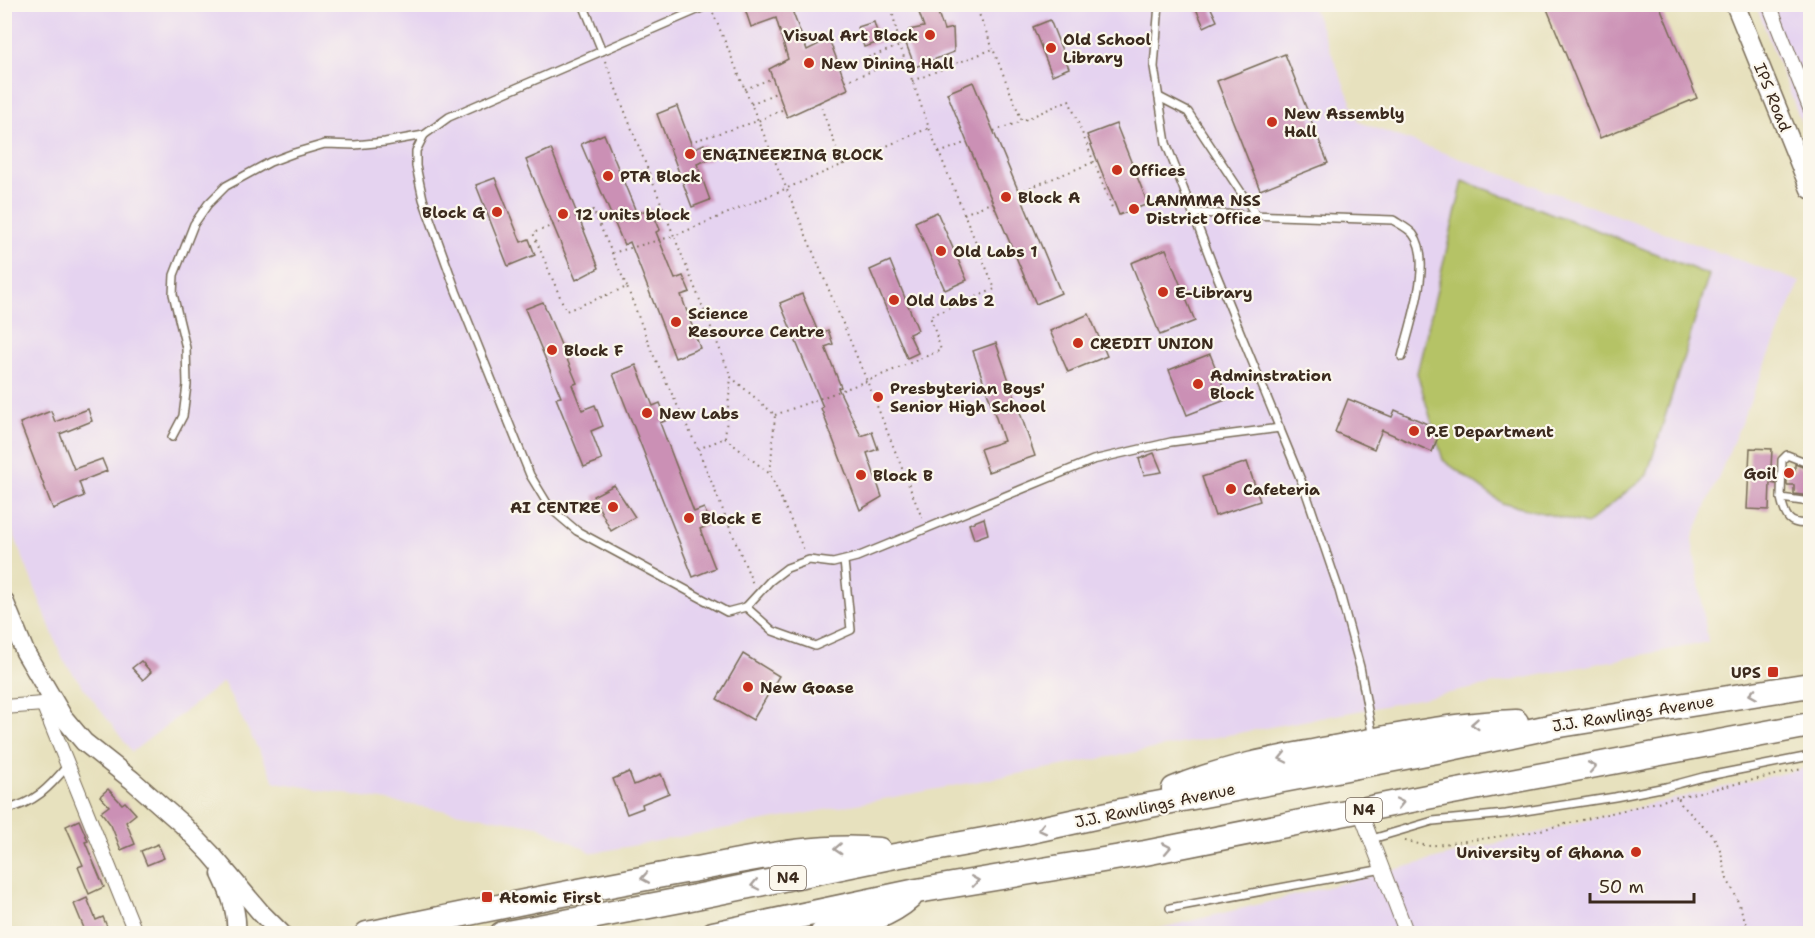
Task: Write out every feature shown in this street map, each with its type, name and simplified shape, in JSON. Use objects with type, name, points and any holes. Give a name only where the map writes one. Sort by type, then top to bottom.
[{"type":"highway","name":"J.J. Rawlings Avenue","points":[[502,933],[1017,834],[1140,807],[1554,726],[1810,685]]},
{"type":"highway","points":[[1140,807],[1169,790],[1197,779],[1282,758],[1374,740],[1463,725],[1516,722],[1554,726]]},
{"type":"highway","name":"N4","points":[[713,933],[917,891],[1144,853],[1810,725]]},
{"type":"highway","points":[[367,933],[563,893],[776,855],[878,849],[895,856]]},
{"type":"highway","points":[[822,933],[862,923],[885,914],[902,904],[917,891]]},
{"type":"street","name":"IPS Road","points":[[1735,4],[1810,189]]},
{"type":"street","points":[[1769,4],[1810,108]]},
{"type":"street","points":[[4,601],[49,703],[68,765],[136,933]]},
{"type":"street","points":[[4,707],[49,703]]},
{"type":"street","points":[[49,703],[84,742],[158,803],[211,854],[261,914],[282,933]]},
{"type":"street","points":[[1360,811],[1407,933]]},
{"type":"street","points":[[211,854],[230,892],[236,914],[236,933]]},
{"type":"lane","points":[[583,4],[602,51]]},
{"type":"lane","points":[[1159,4],[1154,67],[1166,143],[1305,490],[1340,590],[1360,667],[1374,740]]},
{"type":"lane","points":[[172,436],[183,416],[187,386],[186,348],[172,294],[174,274],[195,224],[208,204],[226,186],[270,162],[325,144],[355,145],[424,135],[449,117],[710,5]]},
{"type":"lane","points":[[1159,97],[1188,112],[1256,215]]},
{"type":"lane","points":[[424,135],[416,151],[416,166],[423,199],[456,291],[530,475],[550,508],[577,531],[728,612],[746,607],[770,581],[787,568],[809,560],[832,564],[856,557],[1093,460],[1172,442],[1280,428]]},
{"type":"lane","points":[[1193,213],[1393,220],[1413,234],[1421,252],[1422,276],[1402,357]]},
{"type":"lane","points":[[1810,464],[1787,455],[1784,457],[1781,498],[1788,518],[1792,522],[1810,523]]},
{"type":"lane","points":[[1781,498],[1810,502]]},
{"type":"lane","points":[[746,607],[773,631],[815,646],[851,630],[844,561]]},
{"type":"lane","points":[[1372,839],[1433,821],[1506,814],[1615,797],[1810,756]]},
{"type":"lane","points":[[4,810],[33,800],[48,789],[68,765]]},
{"type":"lane","points":[[1170,908],[1383,869]]},
{"type":"path","points":[[975,4],[1022,121]]},
{"type":"path","points":[[710,5],[867,381],[926,529]]},
{"type":"path","points":[[775,415],[941,351],[930,316],[995,289],[929,128],[904,59],[893,15]]},
{"type":"path","points":[[840,67],[900,46]]},
{"type":"path","points":[[912,81],[993,49]]},
{"type":"path","points":[[602,51],[731,377],[775,415]]},
{"type":"path","points":[[845,81],[904,59]]},
{"type":"path","points":[[745,89],[773,78]]},
{"type":"path","points":[[751,104],[778,92]]},
{"type":"path","points":[[994,131],[1069,100],[1113,210]]},
{"type":"path","points":[[819,102],[843,165]]},
{"type":"path","points":[[690,142],[758,121],[784,109]]},
{"type":"path","points":[[612,253],[674,236],[929,128]]},
{"type":"path","points":[[939,153],[967,142]]},
{"type":"path","points":[[1019,192],[1094,162]]},
{"type":"path","points":[[964,214],[993,202]]},
{"type":"path","points":[[627,287],[566,311],[533,233],[593,210],[627,287],[652,352],[698,449],[758,595]]},
{"type":"path","points":[[725,438],[731,377]]},
{"type":"path","points":[[770,474],[775,415]]},
{"type":"path","points":[[698,449],[725,438]]},
{"type":"path","points":[[725,438],[770,474],[809,560]]},
{"type":"path","points":[[1390,834],[1403,840],[1428,846],[1532,832],[1678,796],[1770,778],[1810,767]]},
{"type":"path","points":[[1678,796],[1681,804],[1714,837],[1721,852],[1726,879],[1752,933]]},
{"type":"shaded area","name":"Presbyterian Boys' Senior High School","points":[[5,5],[1312,5],[1359,122],[1800,282],[1692,540],[1708,642],[1368,709],[593,853],[538,826],[275,782],[223,682],[132,752],[63,660],[5,512]]},
{"type":"shaded area","points":[[1756,5],[1810,5],[1810,145]]},
{"type":"shaded area","name":"University of Ghana","points":[[1810,767],[1810,933],[1137,934],[1643,806]]},
{"type":"green space","points":[[1463,181],[1594,229],[1709,275],[1647,475],[1587,524],[1502,503],[1443,460],[1417,373]]},
{"type":"building","name":"New Dining Hall","points":[[755,4],[797,4],[793,13],[807,50],[829,39],[848,89],[787,117],[769,69],[788,59],[776,18],[751,27],[745,9]]},
{"type":"building","name":"Visual Art Block","points":[[916,4],[935,4],[944,30],[953,28],[954,52],[915,67],[905,41],[909,30],[924,27]]},
{"type":"building","points":[[1194,4],[1209,4],[1217,21],[1204,27]]},
{"type":"building","points":[[1545,4],[1659,4],[1697,98],[1600,138]]},
{"type":"building","name":"Old School Library","points":[[1050,20],[1069,68],[1052,75],[1033,27]]},
{"type":"building","points":[[874,22],[880,42],[864,47],[858,27]]},
{"type":"building","name":"New Assembly Hall","points":[[1285,54],[1328,163],[1260,190],[1217,81]]},
{"type":"building","name":"Block A","points":[[973,82],[1061,293],[1036,304],[947,93]]},
{"type":"building","name":"ENGINEERING BLOCK","points":[[677,106],[693,149],[704,144],[710,159],[697,164],[710,200],[692,207],[657,114]]},
{"type":"building","name":"Offices","points":[[1116,124],[1148,204],[1119,215],[1087,135]]},
{"type":"building","points":[[604,134],[637,214],[651,208],[660,230],[656,232],[675,279],[683,276],[690,292],[681,295],[700,348],[675,358],[630,242],[624,245],[581,144]]},
{"type":"building","name":"12 units block","points":[[551,149],[599,268],[576,280],[526,160]]},
{"type":"building","name":"Block G","points":[[495,178],[521,242],[529,239],[535,255],[508,266],[476,185]]},
{"type":"building","name":"Old Labs 1","points":[[937,212],[967,280],[945,290],[915,222]]},
{"type":"building","name":"E-Library","points":[[1166,249],[1195,321],[1160,335],[1131,263]]},
{"type":"building","name":"Old Labs 2","points":[[890,261],[918,330],[909,334],[918,353],[907,358],[870,270]]},
{"type":"building","points":[[802,294],[819,334],[828,330],[833,344],[825,347],[841,387],[838,388],[861,436],[872,432],[878,449],[867,453],[882,497],[860,510],[821,408],[823,407],[780,303]]},
{"type":"building","points":[[543,302],[577,383],[572,385],[582,410],[595,405],[603,426],[591,431],[602,460],[584,467],[556,398],[561,397],[525,309]]},
{"type":"building","name":"CREDIT UNION","points":[[1089,314],[1107,356],[1068,372],[1050,331]]},
{"type":"building","points":[[996,343],[1035,456],[988,472],[980,449],[1004,441],[973,351]]},
{"type":"building","name":"Adminstration Block","points":[[1210,354],[1228,399],[1187,415],[1169,370]]},
{"type":"building","points":[[636,365],[653,406],[660,403],[667,420],[660,423],[694,512],[704,508],[711,524],[700,529],[715,568],[693,577],[613,374]]},
{"type":"building","points":[[1348,399],[1392,417],[1395,410],[1441,430],[1432,452],[1382,430],[1374,449],[1335,432]]},
{"type":"building","points":[[88,409],[92,421],[60,434],[74,469],[102,459],[107,471],[79,482],[84,496],[53,509],[20,423],[51,411],[55,422]]},
{"type":"building","points":[[1750,448],[1772,449],[1771,468],[1776,468],[1776,484],[1770,483],[1769,510],[1747,509]]},
{"type":"building","points":[[1154,453],[1162,472],[1144,475],[1139,459]]},
{"type":"building","name":"Cafeteria","points":[[1247,462],[1260,501],[1215,516],[1202,477]]},
{"type":"building","points":[[1795,464],[1810,470],[1810,496],[1794,494],[1794,485],[1787,485],[1787,469],[1795,470]]},
{"type":"building","name":"AI CENTRE","points":[[614,485],[635,517],[611,531],[593,496]]},
{"type":"building","points":[[984,518],[988,534],[974,539],[969,524]]},
{"type":"building","name":"New Goase","points":[[743,654],[779,676],[753,720],[717,699]]},
{"type":"building","points":[[141,661],[151,672],[143,680],[132,668]]},
{"type":"building","points":[[629,772],[634,785],[661,774],[669,793],[642,804],[643,808],[627,814],[613,779]]},
{"type":"building","points":[[108,789],[122,804],[125,802],[136,814],[126,822],[135,844],[121,850],[111,825],[101,812],[109,806],[100,796]]},
{"type":"building","points":[[79,820],[88,841],[85,842],[104,887],[89,894],[78,867],[83,865],[66,826]]},
{"type":"building","points":[[158,844],[164,858],[147,865],[141,851]]},
{"type":"building","points":[[87,898],[96,920],[103,917],[108,929],[97,933],[86,933],[74,904]]},
{"type":"place","name":"Visual Art Block","points":[[930,35]]},
{"type":"place","name":"Old School Library","points":[[1051,48]]},
{"type":"place","name":"New Dining Hall","points":[[809,63]]},
{"type":"place","name":"New Assembly Hall","points":[[1272,122]]},
{"type":"place","name":"ENGINEERING BLOCK","points":[[690,154]]},
{"type":"place","name":"Offices","points":[[1117,170]]},
{"type":"place","name":"PTA Block","points":[[608,176]]},
{"type":"place","name":"Block A","points":[[1006,197]]},
{"type":"place","name":"LANMMA NSS District Office","points":[[1134,209]]},
{"type":"place","name":"Block G","points":[[497,212]]},
{"type":"place","name":"12 units block","points":[[563,214]]},
{"type":"place","name":"Old Labs 1","points":[[941,251]]},
{"type":"place","name":"E-Library","points":[[1163,292]]},
{"type":"place","name":"Old Labs 2","points":[[894,300]]},
{"type":"place","name":"Science Resource Centre","points":[[676,322]]},
{"type":"place","name":"CREDIT UNION","points":[[1078,343]]},
{"type":"place","name":"Block F","points":[[552,350]]},
{"type":"place","name":"Adminstration Block","points":[[1198,384]]},
{"type":"place","name":"Presbyterian Boys' Senior High School","points":[[878,397]]},
{"type":"place","name":"New Labs","points":[[647,413]]},
{"type":"place","name":"P.E Department","points":[[1414,431]]},
{"type":"place","name":"Goil","points":[[1789,473]]},
{"type":"place","name":"Block B","points":[[861,475]]},
{"type":"place","name":"Cafeteria","points":[[1231,489]]},
{"type":"place","name":"AI CENTRE","points":[[613,507]]},
{"type":"place","name":"Block E","points":[[689,518]]},
{"type":"place","name":"UPS","points":[[1773,672]]},
{"type":"place","name":"New Goase","points":[[748,687]]},
{"type":"place","name":"University of Ghana","points":[[1636,852]]},
{"type":"place","name":"Atomic First","points":[[487,897]]}]
